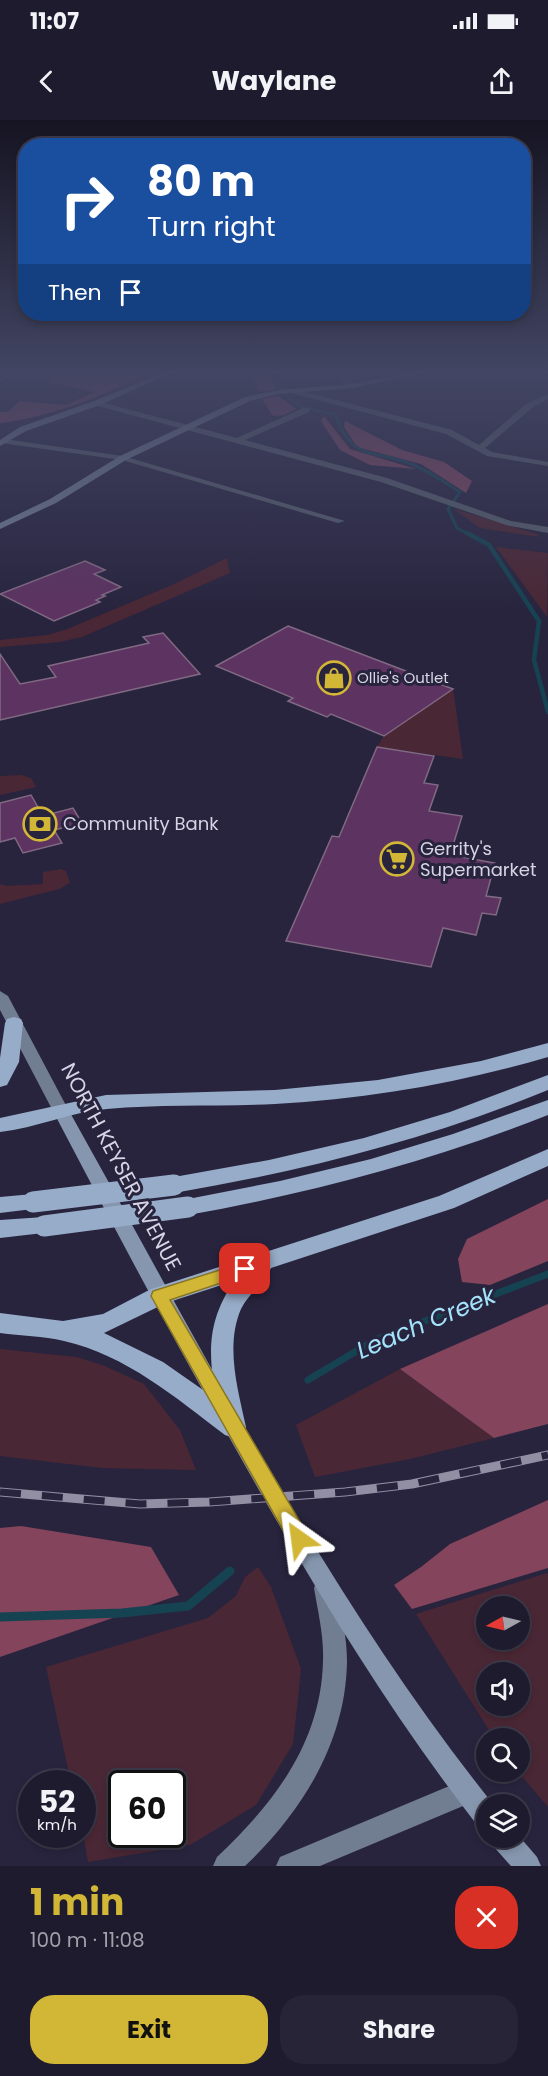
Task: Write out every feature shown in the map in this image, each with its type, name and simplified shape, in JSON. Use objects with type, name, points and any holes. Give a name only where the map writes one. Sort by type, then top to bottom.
[{"type":"highway","points":[[0,1080],[9,1062],[14,1023]]},
{"type":"highway","points":[[0,1125],[18,1124],[105,1102],[277,1097],[369,1088],[458,1072],[548,1050]]},
{"type":"highway","points":[[0,1205],[174,1185],[230,1176],[348,1149],[443,1121],[548,1082]]},
{"type":"highway","points":[[0,1229],[44,1226],[188,1207],[293,1187],[370,1168],[457,1141],[548,1107]]},
{"type":"highway","points":[[63,1331],[107,1323],[159,1296],[446,1202],[548,1157]]},
{"type":"highway","points":[[234,1427],[222,1356],[222,1336],[226,1315],[245,1281],[267,1261]]},
{"type":"highway","points":[[0,1323],[63,1331],[109,1345],[150,1365],[234,1427]]},
{"type":"main road","name":"NORTH KEYSER AVENUE","points":[[62,1113],[159,1296],[323,1579],[381,1672],[476,1804]]},
{"type":"main road","points":[[512,1848],[528,1866]]},
{"type":"street","points":[[74,451],[123,458],[341,521]]},
{"type":"street","points":[[0,526],[53,501],[136,451]]},
{"type":"street","points":[[281,451],[384,480],[509,523],[548,530]]},
{"type":"street","points":[[486,451],[501,457],[548,464]]},
{"type":"street","name":"NORTH KEYSER AVENUE","points":[[0,996],[62,1113]]},
{"type":"street","points":[[226,1866],[278,1815],[301,1782],[326,1722],[333,1694],[335,1661],[333,1632],[323,1579]]},
{"type":"street","points":[[289,1866],[466,1792]]},
{"type":"shaded area","points":[[343,451],[358,451],[416,469],[370,465]]},
{"type":"shaded area","points":[[374,451],[407,451],[444,462],[472,481],[466,493],[421,464]]},
{"type":"shaded area","points":[[454,509],[537,534],[540,537],[480,528]]},
{"type":"shaded area","points":[[496,547],[548,553],[547,617]]},
{"type":"shaded area","points":[[227,558],[230,573],[82,637],[60,642],[0,647],[0,640],[47,635],[65,630],[172,585]]},
{"type":"shaded area","points":[[453,689],[463,759],[377,747],[384,736]]},
{"type":"shaded area","points":[[21,775],[31,778],[36,787],[0,795],[0,776]]},
{"type":"shaded area","points":[[61,869],[66,871],[70,883],[59,889],[0,904],[0,884],[6,886],[43,884],[43,872]]},
{"type":"shaded area","points":[[548,1199],[548,1261],[490,1285],[462,1282],[458,1259],[467,1239]]},
{"type":"shaded area","points":[[548,1304],[548,1424],[494,1438],[400,1369]]},
{"type":"shaded area","points":[[0,1349],[76,1357],[105,1366],[144,1384],[180,1430],[196,1470],[102,1468],[0,1456]]},
{"type":"shaded area","points":[[400,1369],[494,1438],[410,1459],[315,1477],[296,1425]]},
{"type":"shaded area","points":[[548,1500],[548,1568],[412,1609],[394,1585],[450,1544]]},
{"type":"shaded area","points":[[21,1526],[151,1547],[179,1595],[0,1657],[0,1528]]},
{"type":"shaded area","points":[[258,1567],[271,1587],[301,1669],[293,1744],[256,1805],[186,1846],[186,1770],[108,1770],[108,1848],[172,1848],[88,1862],[86,1848],[96,1848],[96,1770],[68,1770],[46,1667],[208,1618],[236,1596],[245,1577]]},
{"type":"shaded area","points":[[547,1573],[548,1807],[527,1782],[530,1782],[530,1728],[488,1728],[480,1716],[530,1716],[530,1662],[476,1662],[476,1709],[416,1614]]},
{"type":"building","points":[[85,561],[105,570],[94,574],[121,587],[102,595],[105,596],[96,600],[100,602],[54,621],[0,594]]},
{"type":"building","name":"Ollie's Outlet","points":[[288,626],[453,689],[384,736],[331,714],[327,717],[288,701],[293,698],[216,666]]},
{"type":"building","points":[[163,633],[200,674],[0,720],[0,654],[20,684],[56,677],[48,666],[149,643],[143,637]]},
{"type":"building","name":"Gerrity's Supermarket","points":[[377,747],[434,756],[424,783],[438,785],[429,811],[462,816],[450,855],[495,863],[486,896],[501,898],[496,915],[482,913],[476,935],[443,928],[431,967],[286,941],[332,836],[339,837]]},
{"type":"building","name":"Community Bank","points":[[31,795],[43,816],[73,808],[82,823],[54,830],[62,843],[23,853],[15,838],[0,842],[0,803]]},
{"type":"waterway","points":[[367,451],[418,467],[460,492],[448,509],[457,528],[470,535]]},
{"type":"waterway","points":[[467,533],[489,545],[539,621],[534,660],[548,712]]},
{"type":"waterway","name":"Leach Creek","points":[[308,1380],[375,1340],[548,1274]]},
{"type":"waterway","name":"Leach Creek","points":[[0,1617],[122,1613],[188,1606],[230,1571]]},
{"type":"railway","points":[[0,1492],[140,1504],[209,1502],[345,1492],[412,1484],[548,1455]]},
{"type":"place","name":"Ollie's Outlet","points":[[334,678]]},
{"type":"place","name":"Community Bank","points":[[40,824]]},
{"type":"place","name":"Gerrity's Supermarket","points":[[397,859]]},
{"type":"route","points":[[245,1269],[159,1296],[299,1539]]}]
